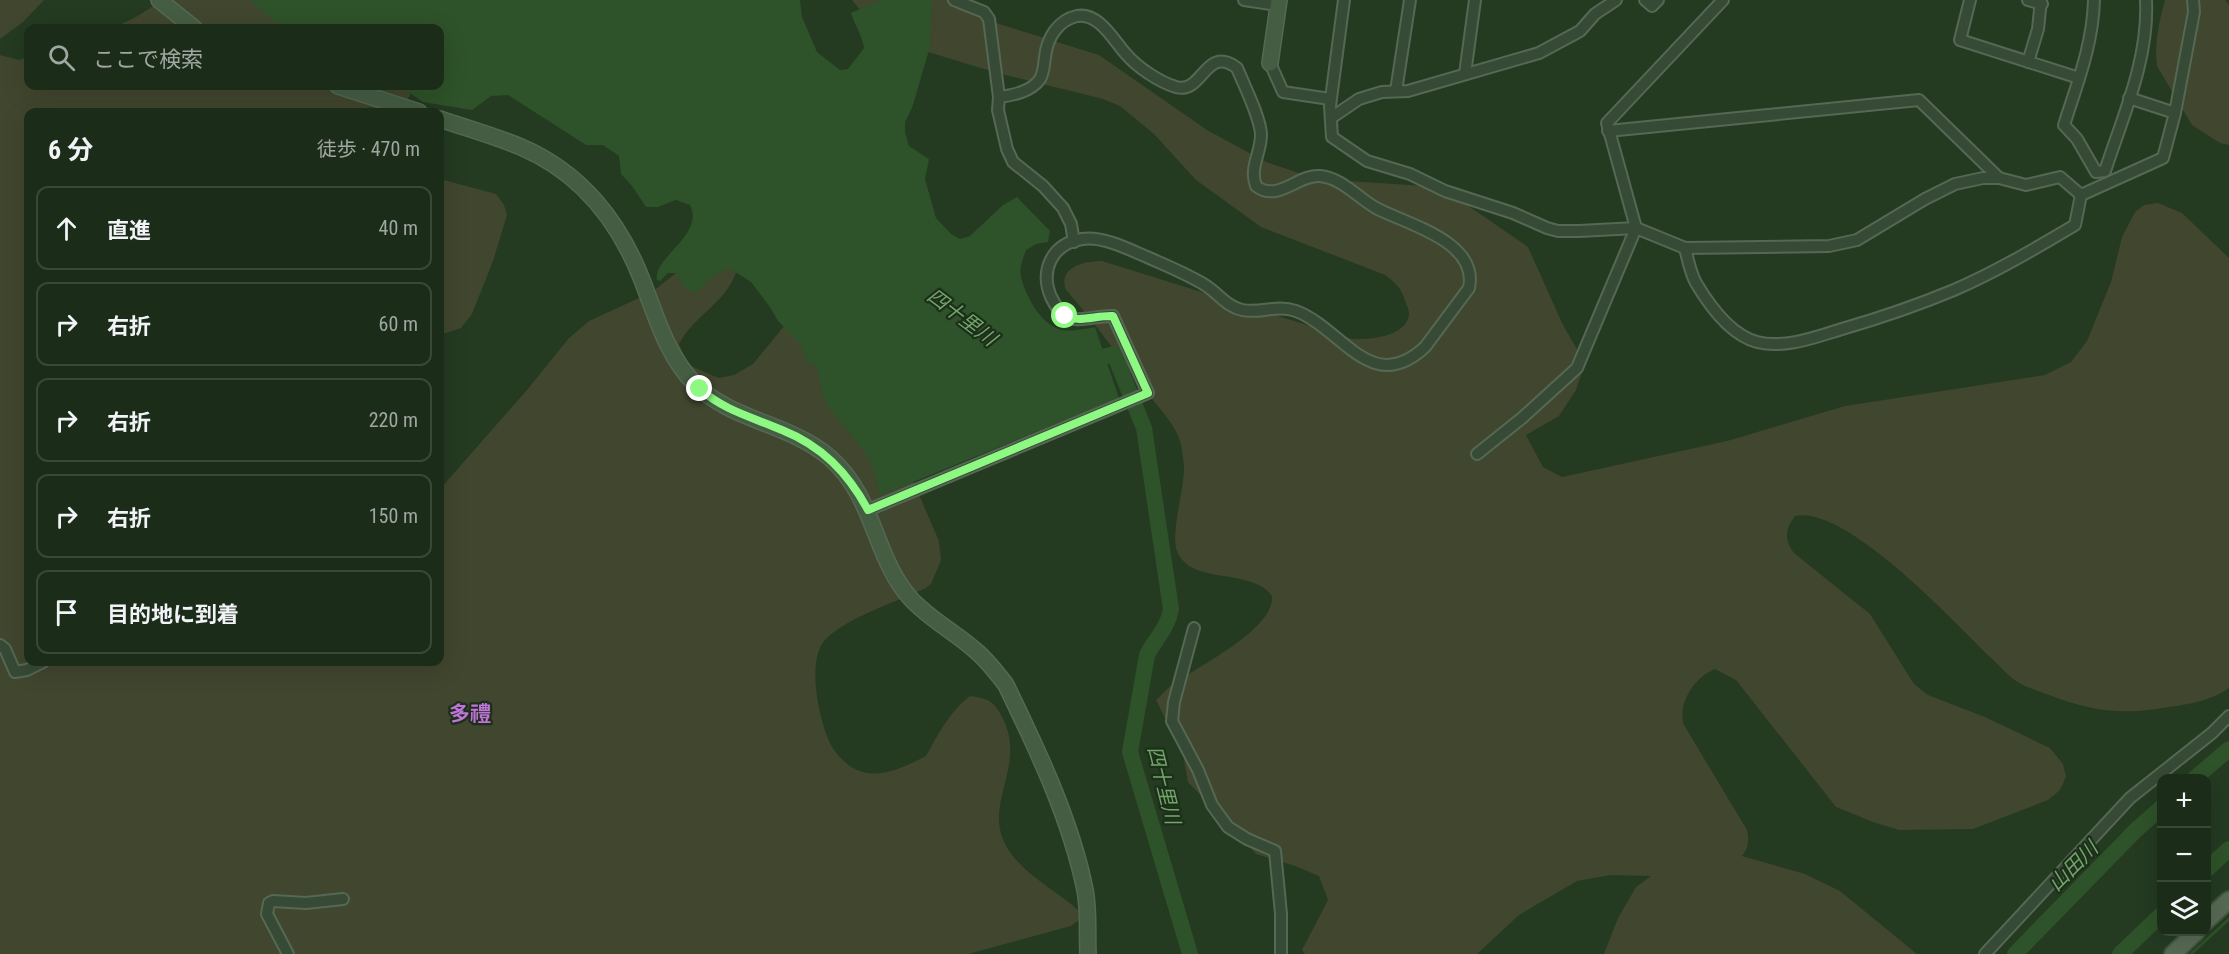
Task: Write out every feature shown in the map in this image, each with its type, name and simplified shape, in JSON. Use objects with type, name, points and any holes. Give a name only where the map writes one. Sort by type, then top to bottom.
[{"type":"main road","points":[[2211,916],[2229,900]]},
{"type":"main road","points":[[2173,954],[2192,936]]},
{"type":"street","points":[[159,0],[189,24]]},
{"type":"street","points":[[954,0],[984,12],[989,20],[999,97],[998,110],[1007,149],[1013,162],[1043,186],[1063,208],[1071,224],[1074,242]]},
{"type":"street","points":[[1244,0],[1279,2],[1270,63],[1283,92],[1330,99]]},
{"type":"street","points":[[1344,0],[1330,99],[1332,137],[1358,157],[1410,174],[1445,191],[1513,213],[1558,231],[1636,228],[1685,248],[1829,246],[1857,240],[1925,199],[1955,184],[1983,178],[1999,178],[2026,185],[2060,177],[2081,195]]},
{"type":"street","points":[[1396,91],[1410,0]]},
{"type":"street","points":[[1465,74],[1475,0]]},
{"type":"street","points":[[1330,118],[1359,99],[1382,92],[1408,91],[1539,53],[1580,31],[1595,14],[1616,0]]},
{"type":"street","points":[[1645,0],[1652,6],[1658,0]]},
{"type":"street","points":[[1477,454],[1522,418],[1577,368],[1636,228],[1607,123],[1723,0]]},
{"type":"street","points":[[1970,0],[1960,40],[2079,78]]},
{"type":"street","points":[[2028,0],[2041,2],[2038,29],[2028,62]]},
{"type":"street","points":[[2094,0],[2094,22],[2090,46],[2064,125],[2077,139],[2096,172],[2105,171],[2129,98],[2145,39],[2146,0]]},
{"type":"street","points":[[2081,195],[2163,158],[2175,113],[2194,12],[2193,0]]},
{"type":"street","points":[[868,510],[1148,393],[1113,316],[1098,315],[1079,320],[1071,319],[1059,310],[1053,301],[1046,280],[1050,261],[1056,253],[1082,239],[1095,239],[1127,249],[1203,284],[1225,302],[1244,310],[1283,307],[1296,311],[1319,323],[1355,353],[1372,362],[1384,365],[1408,361],[1425,347],[1469,288],[1471,278],[1461,258],[1440,236],[1375,207],[1333,179],[1320,176],[1311,177],[1275,192],[1256,186],[1253,172],[1260,143],[1260,127],[1237,68],[1232,64],[1213,63],[1192,85],[1185,88],[1177,87],[1166,83],[1135,63],[1103,27],[1083,15],[1064,21],[1052,34],[1046,48],[1041,78],[1034,85],[1023,92],[999,97]]},
{"type":"street","points":[[350,90],[407,108]]},
{"type":"street","points":[[2129,98],[2175,113]]},
{"type":"street","points":[[1608,131],[1919,100],[1999,178]]},
{"type":"street","points":[[444,120],[520,146],[549,160],[570,176],[594,198],[615,225],[634,260],[672,354],[693,382],[715,402],[727,409],[784,431],[814,446],[829,457],[848,477],[868,510],[890,566],[912,600],[976,651],[993,667],[1006,685],[1066,821],[1075,850],[1085,893],[1088,954]]},
{"type":"street","points":[[1685,248],[1696,282],[1726,322],[1739,333],[1757,342],[1779,343],[1806,340],[1894,314],[1956,289],[2027,253],[2075,225],[2081,195]]},
{"type":"street","points":[[1194,628],[1174,702],[1172,721],[1198,770],[1212,805],[1228,827],[1275,851],[1281,914],[1281,954]]},
{"type":"street","points":[[0,645],[5,649],[15,672],[35,666]]},
{"type":"street","points":[[1984,954],[2130,798],[2212,733],[2229,716]]},
{"type":"street","points":[[288,954],[267,914],[269,903],[273,901],[306,903],[343,899]]},
{"type":"shaded area","points":[[0,0],[44,0],[23,22],[0,39]]},
{"type":"shaded area","points":[[163,0],[395,0],[404,24],[121,24]]},
{"type":"shaded area","points":[[852,0],[964,0],[996,23],[1099,55],[1207,130],[1266,162],[1317,179],[1441,187],[1528,247],[1563,325],[1585,363],[1576,390],[1559,416],[1526,435],[1543,467],[1562,477],[1727,441],[1845,406],[2045,375],[2071,362],[2087,341],[2111,282],[2122,237],[2135,212],[2144,205],[2158,203],[2182,213],[2229,258],[2229,688],[2194,703],[2141,711],[2101,710],[2032,689],[2009,675],[1925,593],[1869,546],[1842,528],[1817,517],[1795,516],[1789,525],[1787,534],[1794,553],[1870,614],[1914,684],[1928,695],[1985,717],[2050,748],[2063,764],[2066,776],[2063,784],[2059,791],[2048,800],[1973,829],[1899,830],[1836,807],[1736,680],[1715,669],[1695,684],[1685,700],[1684,725],[1747,830],[1748,844],[1742,856],[1805,874],[1840,891],[1917,954],[1604,954],[1618,918],[1636,887],[1651,876],[1611,875],[1577,881],[1519,915],[1477,954],[1305,954],[1302,950],[1328,900],[1319,876],[1256,854],[1188,782],[1183,754],[1156,700],[1173,684],[1248,634],[1270,609],[1272,596],[1263,587],[1251,582],[1207,573],[1184,562],[1175,543],[1184,474],[1182,448],[1176,431],[1066,290],[1064,282],[1065,276],[1074,267],[1088,262],[1102,261],[1352,339],[1385,336],[1401,328],[1409,315],[1402,293],[1385,275],[1261,227],[1196,180],[1154,134],[1120,106],[1103,99],[994,72],[928,52],[874,27]]},
{"type":"shaded area","points":[[2165,0],[2225,0],[2229,5],[2229,145],[2220,143],[2192,125],[2157,66],[2158,33]]},
{"type":"shaded area","points":[[0,55],[19,60],[24,58],[24,90],[412,90],[403,104],[394,108],[24,108],[24,666],[444,666],[444,484],[527,390],[569,338],[589,321],[652,292],[704,255],[737,270],[732,282],[718,301],[694,324],[679,344],[687,363],[719,378],[734,375],[753,364],[817,286],[905,462],[939,541],[941,560],[931,584],[845,624],[825,640],[819,650],[816,662],[816,691],[822,721],[831,745],[849,766],[857,770],[866,773],[893,771],[926,756],[950,716],[970,696],[991,702],[1001,715],[1009,737],[1009,766],[1000,808],[999,823],[1002,837],[1008,849],[1025,869],[1078,910],[1079,920],[1071,926],[968,954],[0,954]]},
{"type":"shaded area","points":[[444,180],[496,194],[504,205],[507,215],[493,261],[472,314],[461,328],[444,334]]},
{"type":"water","points":[[250,0],[800,0],[802,17],[817,52],[840,70],[848,69],[864,48],[851,13],[881,0],[932,0],[930,47],[912,108],[905,122],[905,132],[909,146],[929,159],[925,179],[936,218],[951,234],[960,239],[970,236],[1003,205],[1017,197],[1050,231],[1048,242],[1036,244],[1026,250],[1023,260],[1021,277],[1030,300],[1039,314],[1058,329],[1072,331],[1095,327],[1119,398],[879,496],[876,476],[868,456],[830,409],[822,392],[816,361],[810,367],[800,343],[778,321],[751,282],[729,268],[710,278],[697,292],[686,290],[676,273],[668,273],[660,281],[657,280],[662,263],[685,236],[690,226],[693,216],[690,205],[676,200],[658,207],[646,207],[621,174],[619,156],[603,145],[586,145],[508,95],[491,96],[472,110],[423,102],[405,90],[444,90],[444,24],[277,24]]},
{"type":"waterway","name":"四十里川","points":[[1083,359],[1114,354],[1144,428],[1171,609],[1164,628],[1147,655],[1130,752],[1190,954]]},
{"type":"waterway","name":"山田川","points":[[2200,774],[2229,749]]},
{"type":"waterway","name":"山田川","points":[[2015,954],[2157,811]]},
{"type":"waterway","points":[[2211,865],[2229,849]]},
{"type":"waterway","points":[[2120,954],[2157,919]]},
{"type":"waterway","points":[[2191,954],[2229,919]]},
{"type":"district","name":"多禮","points":[[470,714]]},
{"type":"route","points":[[700,389],[727,409],[784,431],[814,446],[829,457],[848,477],[868,510],[1148,393],[1113,316],[1098,315],[1079,320],[1065,316]]}]
